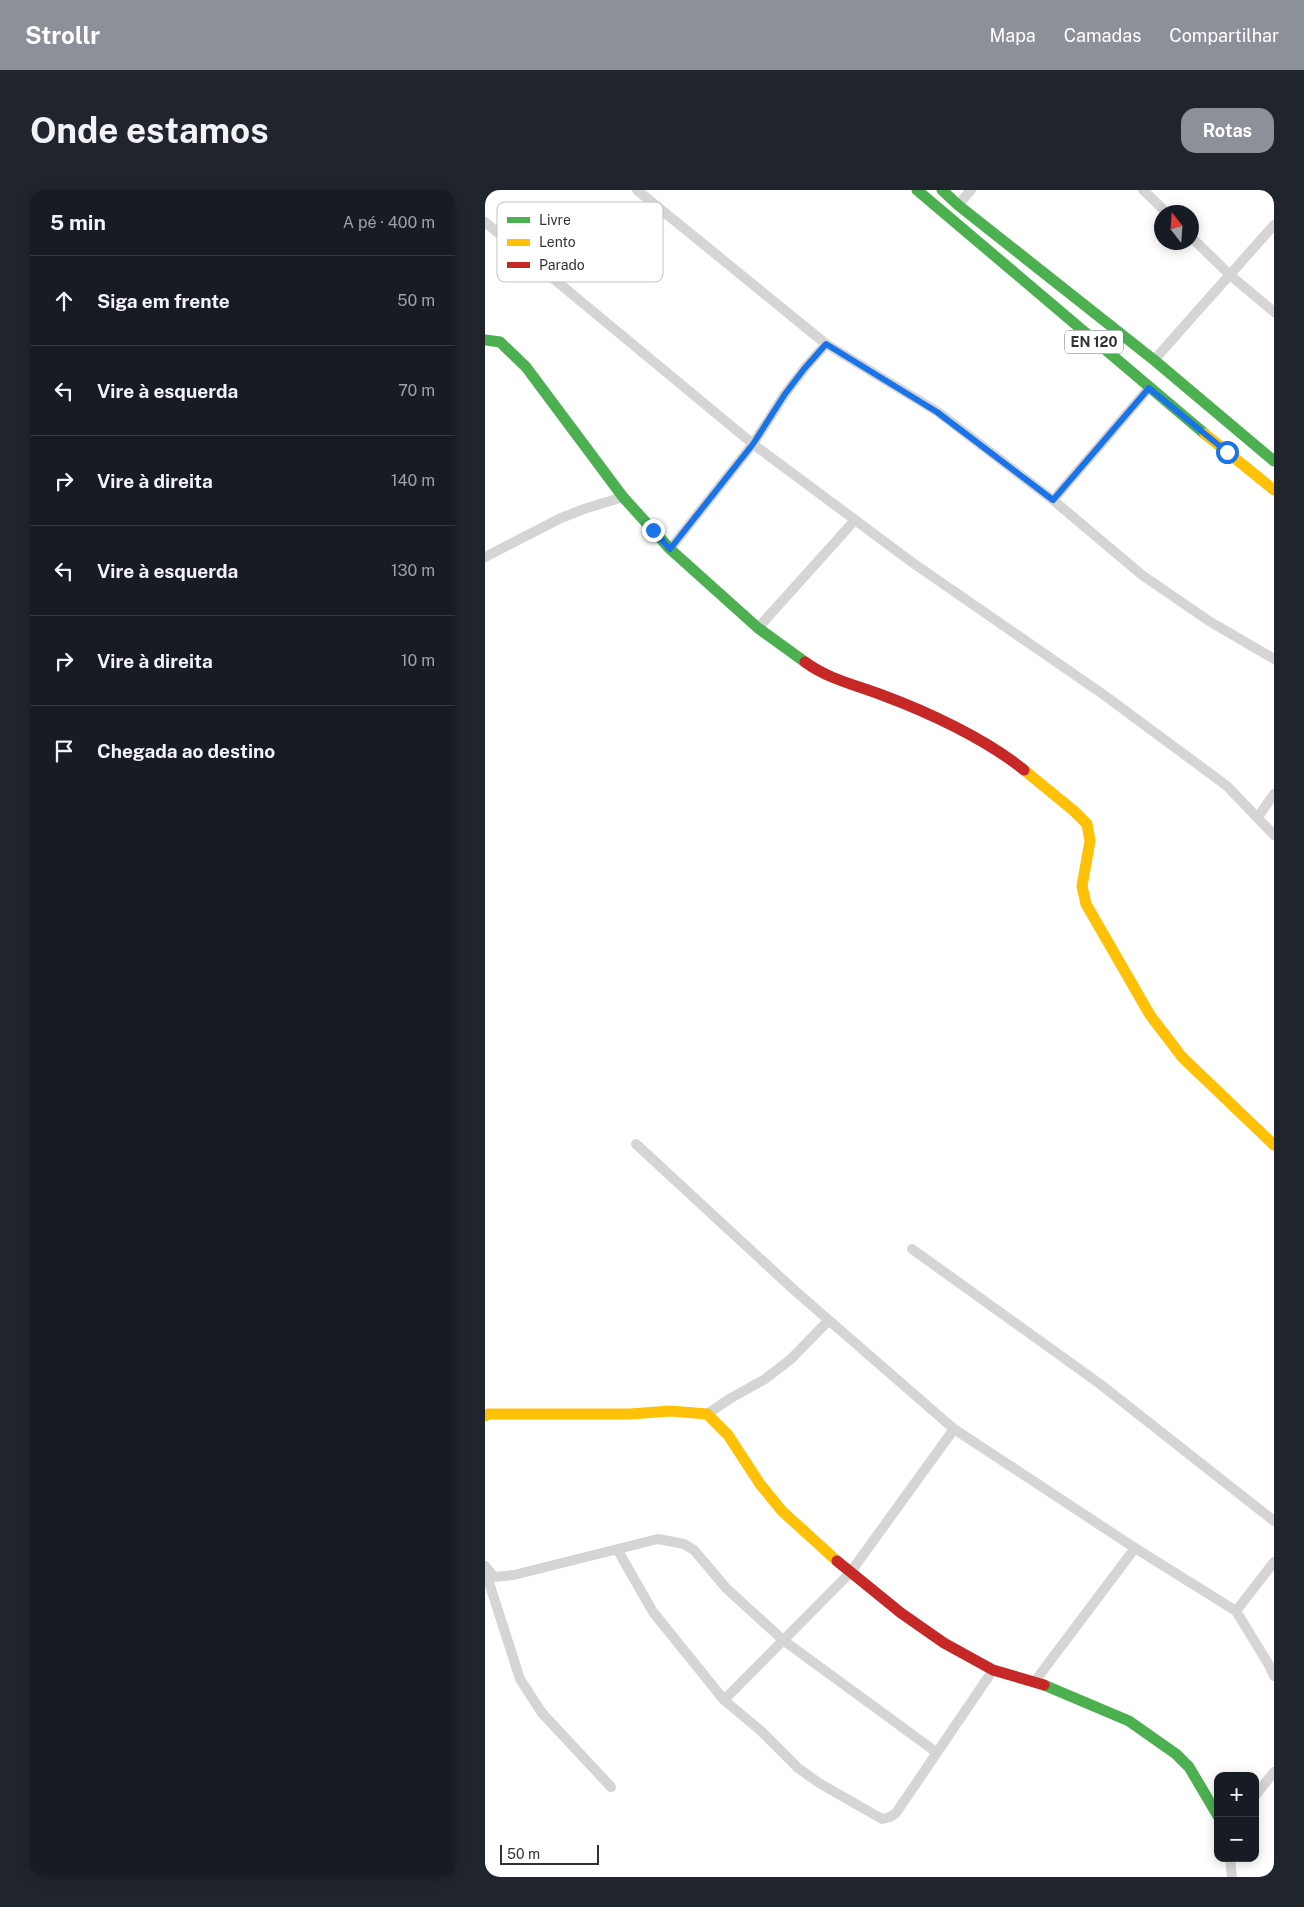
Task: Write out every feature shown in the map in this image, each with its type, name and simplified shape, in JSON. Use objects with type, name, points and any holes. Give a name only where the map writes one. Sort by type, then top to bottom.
[{"type":"street","points":[[637,190],[652,202]]},
{"type":"street","name":"EN 120","points":[[917,190],[1149,388],[1274,490]]},
{"type":"street","name":"EN 120","points":[[941,190],[1154,360],[1274,461]]},
{"type":"street","points":[[958,205],[971,190]]},
{"type":"street","points":[[1143,190],[1159,205]]},
{"type":"street","points":[[663,211],[826,344],[937,412],[1053,500],[1141,575],[1209,621],[1274,659]]},
{"type":"street","points":[[485,222],[497,232]]},
{"type":"street","points":[[1154,360],[1274,225]]},
{"type":"street","points":[[1199,245],[1230,275],[1274,312]]},
{"type":"street","points":[[557,282],[753,444],[965,601],[1104,696],[1227,786],[1274,835]]},
{"type":"street","points":[[485,340],[499,342],[526,367],[623,497],[670,549],[759,628],[811,666],[855,687],[883,695],[947,724],[1012,760],[1087,824],[1090,841],[1082,886],[1086,904],[1094,920],[1150,1015],[1182,1057],[1274,1145]]},
{"type":"street","points":[[670,549],[753,444],[785,394],[826,344]]},
{"type":"street","points":[[1053,500],[1149,388]]},
{"type":"street","points":[[1227,452],[1238,432]]},
{"type":"street","points":[[485,543],[487,555],[584,509],[623,497]]},
{"type":"street","points":[[759,628],[855,520]]},
{"type":"street","points":[[1258,817],[1274,794]]},
{"type":"street","points":[[636,1144],[828,1321],[954,1430],[1135,1548],[1236,1611],[1272,1663],[1274,1676]]},
{"type":"street","points":[[912,1249],[1099,1384],[1274,1521]]},
{"type":"street","points":[[485,1416],[488,1414],[630,1414],[670,1411],[707,1414],[765,1379],[791,1359],[828,1321]]},
{"type":"street","points":[[707,1414],[728,1435],[760,1484],[782,1511],[850,1573],[901,1613],[944,1643],[993,1670],[1035,1681],[1129,1721],[1176,1754],[1189,1767],[1214,1809]]},
{"type":"street","points":[[724,1700],[850,1573],[954,1430]]},
{"type":"street","points":[[485,1568],[494,1577],[514,1575],[658,1539],[684,1544],[694,1550],[726,1588],[783,1640],[936,1752]]},
{"type":"street","points":[[1035,1681],[1135,1548]]},
{"type":"street","points":[[617,1549],[653,1612],[724,1700],[761,1731],[798,1768],[819,1783],[882,1819],[891,1817],[896,1813],[993,1670]]},
{"type":"street","points":[[1236,1611],[1274,1562]]},
{"type":"street","points":[[485,1568],[520,1679],[542,1713],[611,1787]]},
{"type":"street","points":[[1259,1791],[1274,1772]]},
{"type":"street","points":[[1230,1862],[1232,1877]]},
{"type":"traffic: fast","points":[[917,190],[1205,434]]},
{"type":"traffic: fast","points":[[942,190],[958,205],[1154,360],[1274,461]]},
{"type":"traffic: fast","points":[[485,340],[500,342],[526,367],[623,497],[670,549],[758,628],[805,662]]},
{"type":"traffic: fast","points":[[1044,1685],[1129,1721],[1176,1754],[1189,1767],[1214,1809]]},
{"type":"traffic: slow","points":[[1205,434],[1274,490]]},
{"type":"traffic: slow","points":[[1024,770],[1087,824],[1090,841],[1082,886],[1086,904],[1150,1015],[1182,1057],[1274,1145]]},
{"type":"traffic: slow","points":[[485,1416],[488,1414],[630,1414],[670,1411],[707,1414],[728,1435],[760,1484],[782,1511],[837,1561]]},
{"type":"traffic: jam","points":[[805,662],[833,677],[900,702],[956,727],[975,737],[1024,770]]},
{"type":"traffic: jam","points":[[837,1561],[901,1613],[944,1643],[993,1670],[1044,1685]]},
{"type":"route","points":[[653,530],[670,549],[753,444],[785,394],[826,344],[937,412],[1053,500],[1149,388],[1227,452]]}]
